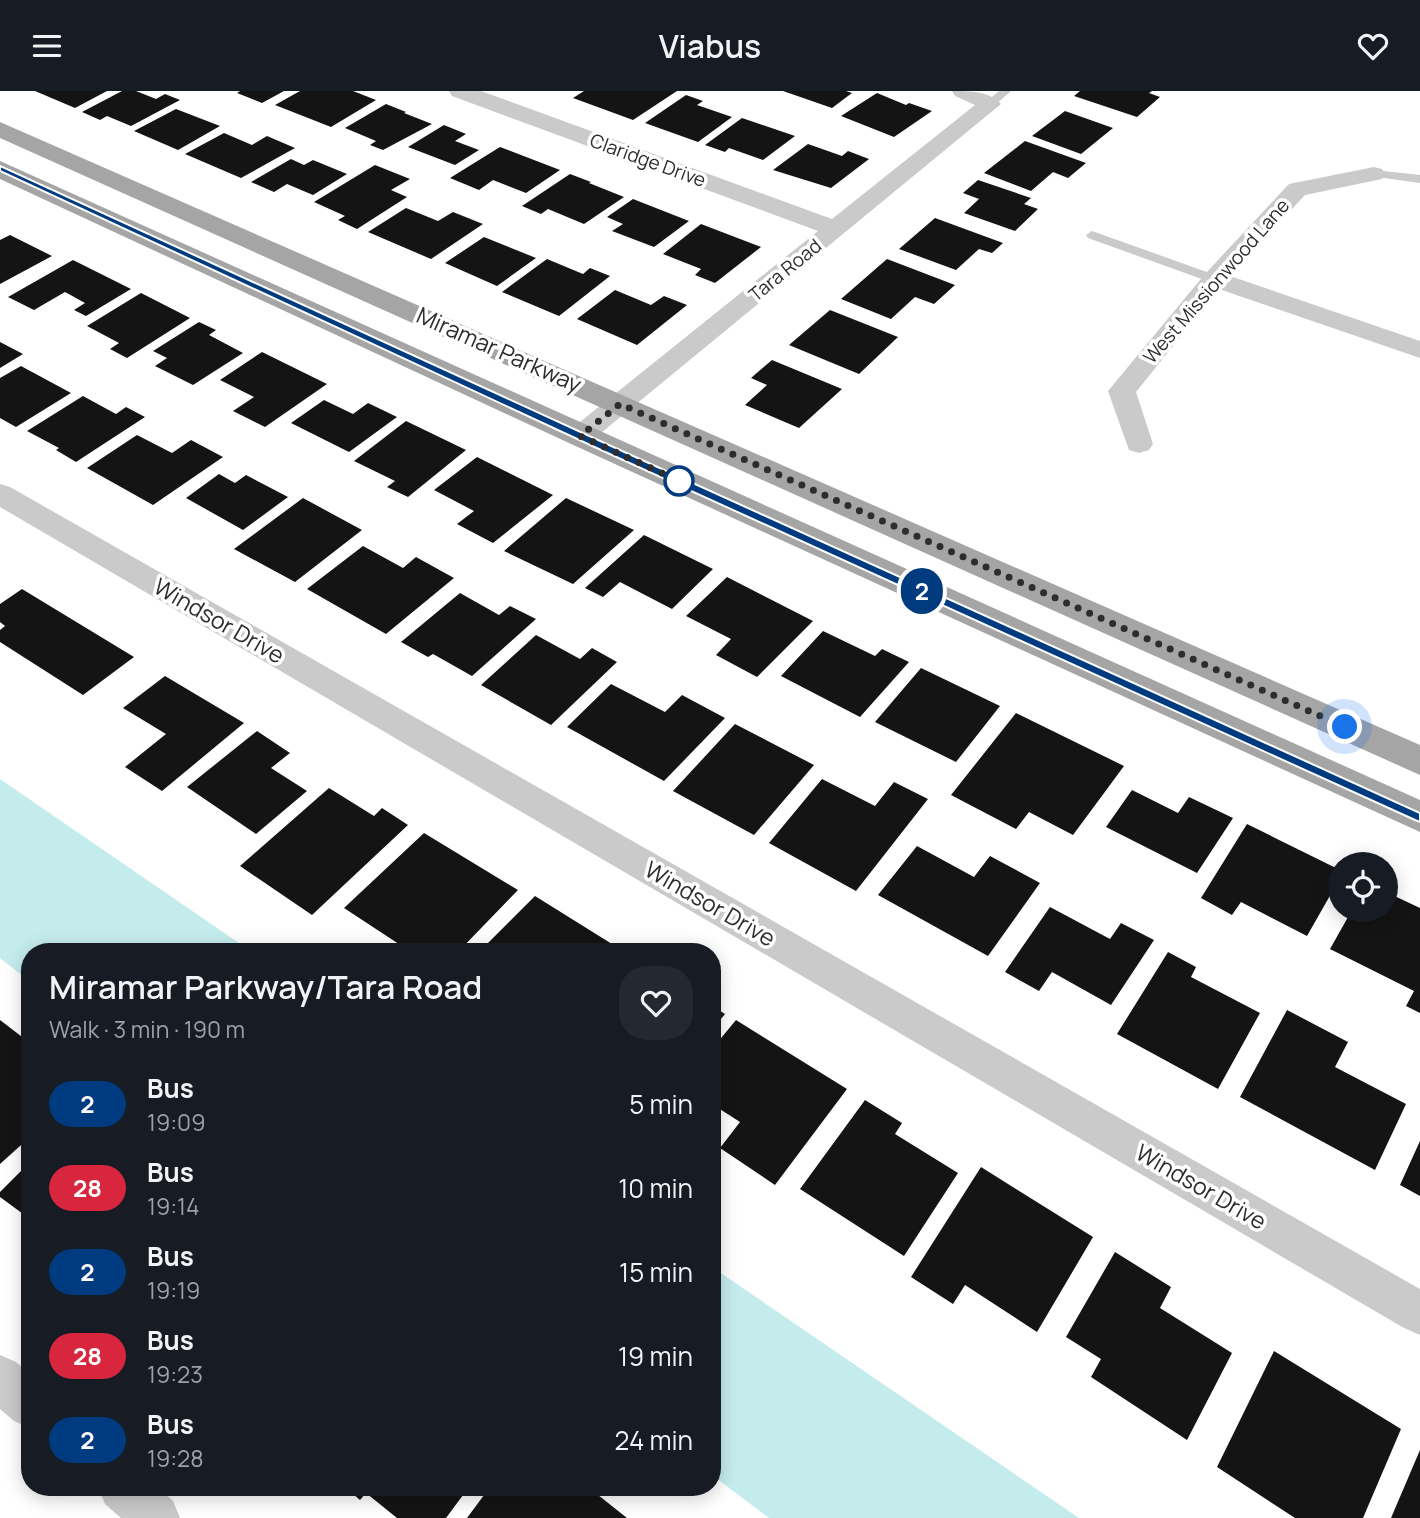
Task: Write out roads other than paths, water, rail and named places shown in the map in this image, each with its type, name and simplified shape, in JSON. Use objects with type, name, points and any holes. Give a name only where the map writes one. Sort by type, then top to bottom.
[{"type":"main road","name":"Miramar Parkway","points":[[2,132],[1420,761]]},
{"type":"main road","name":"Miramar Parkway","points":[[0,169],[580,436],[1420,817]]},
{"type":"street","name":"Claridge Drive","points":[[460,91],[836,229]]},
{"type":"street","points":[[963,91],[998,98]]},
{"type":"street","name":"Tara Road","points":[[580,436],[998,98]]},
{"type":"street","name":"West Missionwood Lane","points":[[1139,444],[1122,391],[1213,279],[1297,189],[1374,173]]},
{"type":"street","points":[[1213,279],[1420,351]]},
{"type":"street","name":"Windsor Drive","points":[[0,494],[1420,1313]]},
{"type":"street","points":[[0,1378],[21,1397]]},
{"type":"street","points":[[132,1496],[156,1518]]},
{"type":"lane","points":[[1374,173],[1420,179]]},
{"type":"lane","points":[[1092,235],[1213,279]]},
{"type":"water","points":[[0,779],[239,943],[21,943],[21,975],[0,958]]},
{"type":"water","points":[[721,1273],[1079,1518],[769,1518],[721,1482]]}]
